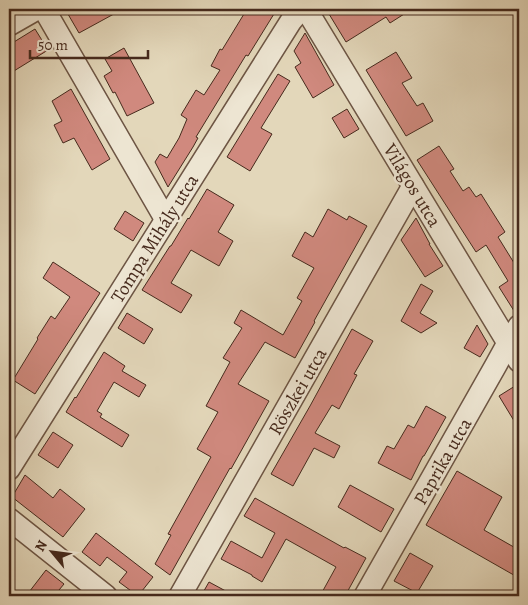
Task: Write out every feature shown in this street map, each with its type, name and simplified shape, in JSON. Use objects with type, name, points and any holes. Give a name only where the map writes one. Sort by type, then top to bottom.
[{"type":"street","points":[[9,26],[37,9]]},
{"type":"street","points":[[44,9],[166,220]]},
{"type":"street","name":"Tompa Mihály utca","points":[[9,469],[291,21],[301,9]]},
{"type":"street","name":"Világos utca","points":[[306,9],[413,186],[514,334],[519,361]]},
{"type":"street","name":"Röszkei utca","points":[[180,596],[413,186]]},
{"type":"street","name":"Paprika utca","points":[[365,596],[514,334]]},
{"type":"street","points":[[9,519],[106,596]]},
{"type":"building","points":[[65,9],[123,9],[79,33]]},
{"type":"building","points":[[247,9],[277,9],[248,56],[246,55],[168,187],[155,162],[160,154],[167,158],[179,138],[187,119],[181,115],[196,90],[204,95],[220,70],[211,66]]},
{"type":"building","points":[[337,9],[412,9],[390,23],[386,17],[346,42],[329,14]]},
{"type":"building","points":[[35,29],[48,50],[9,74],[9,45]]},
{"type":"building","points":[[305,33],[334,85],[313,98],[295,67],[301,63],[294,51]]},
{"type":"building","points":[[124,48],[154,103],[127,116],[115,92],[113,93],[104,76],[112,71],[105,59]]},
{"type":"building","points":[[396,52],[412,78],[402,83],[417,106],[423,103],[433,121],[406,136],[366,70]]},
{"type":"building","points":[[278,74],[290,81],[261,128],[272,134],[250,171],[227,157]]},
{"type":"building","points":[[71,89],[110,159],[92,170],[74,138],[63,143],[54,125],[62,121],[52,101]]},
{"type":"building","points":[[347,109],[359,129],[344,138],[332,118]]},
{"type":"building","points":[[439,146],[454,169],[450,171],[463,191],[469,187],[476,197],[481,194],[505,232],[498,237],[519,271],[519,314],[516,314],[499,287],[508,281],[486,245],[476,252],[417,160]]},
{"type":"building","points":[[207,189],[234,205],[218,232],[233,241],[219,266],[191,250],[171,283],[192,295],[181,313],[142,290]]},
{"type":"building","points":[[328,209],[347,220],[349,216],[367,226],[295,358],[265,342],[238,384],[269,401],[170,575],[155,564],[171,535],[168,534],[211,457],[197,449],[218,412],[206,406],[230,362],[223,358],[242,328],[234,323],[241,310],[283,335],[302,301],[297,298],[314,268],[292,256],[305,232],[313,237]]},
{"type":"building","points":[[125,211],[144,223],[133,241],[114,229]]},
{"type":"building","points":[[416,218],[443,266],[425,277],[401,240]]},
{"type":"building","points":[[53,262],[100,293],[35,394],[13,380],[51,316],[55,319],[70,297],[43,278]]},
{"type":"building","points":[[421,284],[433,291],[420,313],[437,323],[421,333],[401,321]]},
{"type":"building","points":[[127,313],[153,329],[144,344],[118,328]]},
{"type":"building","points":[[477,325],[488,344],[480,357],[464,348]]},
{"type":"building","points":[[352,329],[373,341],[354,374],[357,375],[339,409],[332,405],[315,433],[340,446],[334,458],[314,448],[293,486],[271,474]]},
{"type":"building","points":[[104,352],[125,366],[122,371],[146,385],[139,397],[114,382],[97,411],[102,414],[100,417],[129,435],[122,447],[66,412]]},
{"type":"building","points":[[515,386],[519,392],[519,429],[499,396]]},
{"type":"building","points":[[426,406],[446,417],[411,480],[378,463],[387,446],[394,449],[408,425],[414,428]]},
{"type":"building","points":[[53,432],[73,445],[58,468],[38,455]]},
{"type":"building","points":[[457,471],[502,497],[484,530],[519,550],[519,578],[426,525]]},
{"type":"building","points":[[25,475],[53,498],[60,489],[85,509],[63,537],[12,497]]},
{"type":"building","points":[[350,485],[394,509],[381,532],[338,507]]},
{"type":"building","points":[[255,498],[344,548],[366,558],[345,596],[320,596],[336,567],[286,539],[262,582],[221,559],[231,541],[262,558],[275,533],[244,516]]},
{"type":"building","points":[[96,533],[153,577],[138,596],[119,582],[127,572],[107,557],[100,566],[82,552]]},
{"type":"building","points":[[410,553],[433,566],[417,593],[394,581]]},
{"type":"building","points":[[46,570],[64,584],[54,596],[26,596]]},
{"type":"building","points":[[209,582],[235,596],[201,596]]}]
